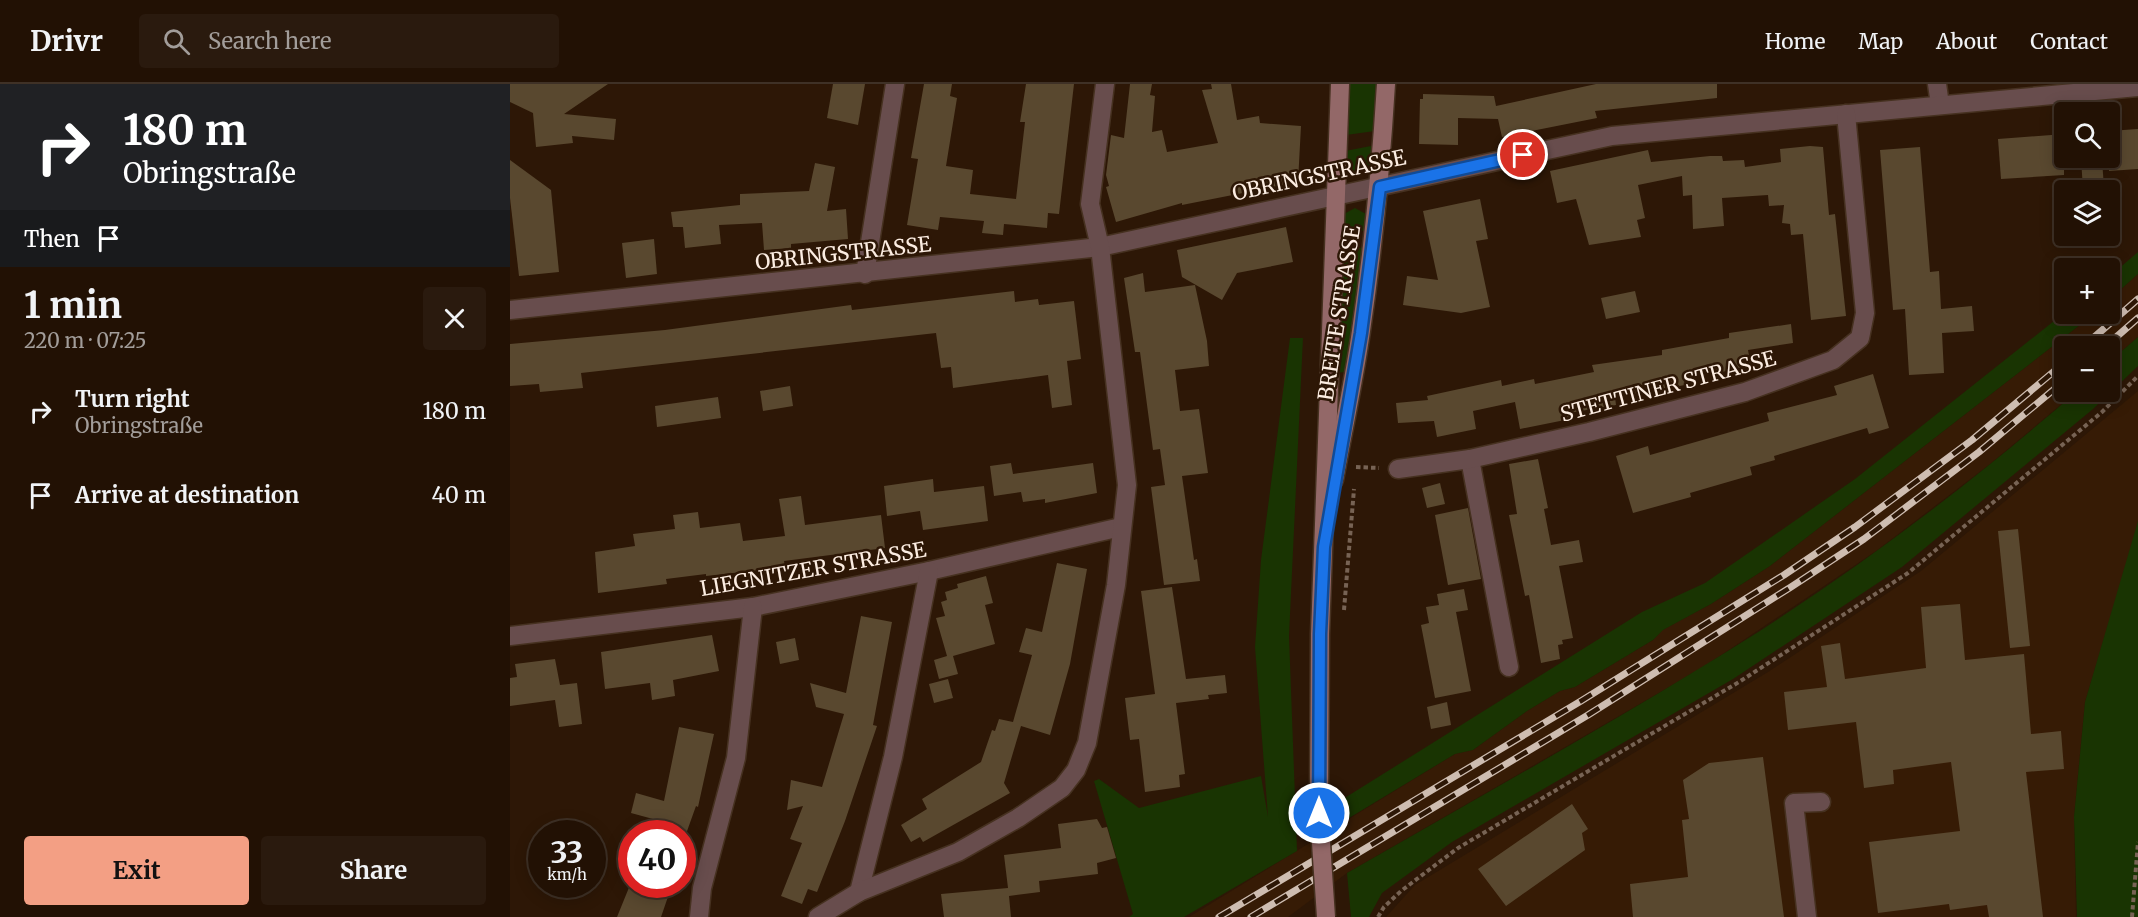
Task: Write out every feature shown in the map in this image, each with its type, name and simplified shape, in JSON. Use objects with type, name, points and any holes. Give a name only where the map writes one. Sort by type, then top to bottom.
[{"type":"street","points":[[865,274],[895,84]]},
{"type":"street","points":[[819,917],[859,892],[958,852],[1018,818],[1062,788],[1076,770],[1087,743],[1116,585],[1127,485],[1100,247],[1090,204],[1105,84]]},
{"type":"street","name":"BREITE STRASSE","points":[[1326,917],[1319,813],[1320,634],[1340,84]]},
{"type":"street","name":"BREITE STRASSE","points":[[1324,547],[1361,333],[1380,187],[1386,84]]},
{"type":"street","points":[[1936,84],[1940,105]]},
{"type":"street","name":"OBRINGSTRASSE","points":[[510,310],[865,274],[1100,247],[1612,136],[2138,87]]},
{"type":"street","name":"STETTINER STRASSE","points":[[1398,469],[1470,459],[1589,432],[1745,392],[1833,360],[1860,339],[1865,314],[1846,114]]},
{"type":"street","points":[[1470,459],[1509,667]]},
{"type":"street","name":"LIEGNITZER STRASSE","points":[[510,636],[753,607],[929,571],[1121,526]]},
{"type":"street","points":[[859,892],[893,757],[929,571]]},
{"type":"street","points":[[699,917],[702,888],[736,758],[753,607]]},
{"type":"street","points":[[1807,917],[1794,803],[1821,801]]},
{"type":"path","points":[[1378,917],[1384,907],[1401,891],[1458,848],[1739,682],[1908,573],[2102,412],[2138,376]]},
{"type":"path","points":[[1343,619],[1358,456]]},
{"type":"path","points":[[2132,917],[2138,842]]},
{"type":"shaded area","points":[[2138,274],[2138,337],[2120,353],[2120,336],[2066,336],[2081,324],[2120,324],[2120,290]]},
{"type":"shaded area","points":[[2054,345],[2054,402],[2064,402],[1990,464],[1876,551],[1702,668],[1347,873],[1288,917],[1189,917],[1455,754],[1473,750],[1527,711],[1560,691],[1575,687],[1653,640],[1662,630],[1711,604],[1770,566]]},
{"type":"shaded area","points":[[2138,391],[2138,527],[2085,702],[2074,817],[2076,917],[1386,917],[1415,885],[1768,672],[1921,571]]},
{"type":"green space","points":[[1348,84],[1378,84],[1375,131],[1346,135]]},
{"type":"green space","points":[[1376,145],[1372,167],[1361,173],[1354,172],[1344,163],[1345,151]]},
{"type":"green space","points":[[1355,208],[1366,214],[1368,230],[1341,235],[1342,215]]},
{"type":"green space","points":[[1366,247],[1346,372],[1333,373],[1340,250]]},
{"type":"green space","points":[[2138,252],[2138,274],[2120,290],[2120,268]]},
{"type":"green space","points":[[2054,321],[2054,324],[2081,324],[2066,336],[2054,336],[2054,345],[1770,566],[1711,604],[1663,630],[1653,640],[1575,687],[1560,691],[1527,711],[1473,750],[1455,754],[1344,821],[1343,799],[1642,612],[1705,583],[1855,479]]},
{"type":"green space","points":[[2138,337],[2138,366],[2120,383],[2120,353]]},
{"type":"green space","points":[[1290,338],[1303,338],[1289,636],[1297,851],[1184,917],[1129,917],[1133,914],[1094,781],[1099,779],[1139,808],[1261,776],[1268,817],[1255,647],[1261,560]]},
{"type":"green space","points":[[2064,402],[2100,402],[1902,567],[1733,679],[1452,842],[1382,893],[1369,917],[1351,917],[1347,873],[1612,720],[1750,637],[1894,538]]},
{"type":"green space","points":[[2138,521],[2138,917],[2077,917],[2074,817],[2085,702]]},
{"type":"building","points":[[510,84],[608,84],[564,114],[616,119],[614,140],[572,136],[573,143],[536,147],[533,113],[510,102]]},
{"type":"building","points":[[833,84],[865,84],[858,125],[827,118]]},
{"type":"building","points":[[924,84],[952,84],[950,96],[957,98],[946,166],[973,170],[970,194],[1016,199],[1025,122],[1020,122],[1026,84],[1074,84],[1059,214],[1048,213],[1047,228],[1004,224],[1003,235],[982,233],[984,221],[940,217],[938,230],[907,225],[918,159],[911,158]]},
{"type":"building","points":[[1130,84],[1152,84],[1150,95],[1155,96],[1152,132],[1162,130],[1167,152],[1218,143],[1202,90],[1212,89],[1211,84],[1231,84],[1237,120],[1259,116],[1260,123],[1301,126],[1298,182],[1182,205],[1182,203],[1116,222],[1106,187],[1109,186],[1106,175],[1111,135],[1124,138]]},
{"type":"building","points":[[1596,84],[1717,84],[1717,98],[1595,111],[1597,118],[1502,137],[1498,119],[1458,118],[1458,145],[1419,144],[1420,99],[1423,99],[1423,94],[1494,96],[1496,106]]},
{"type":"building","points":[[2138,129],[2138,169],[2109,171],[2109,168],[2120,168],[2120,130]]},
{"type":"building","points":[[2054,135],[2054,168],[2064,168],[2064,175],[2001,179],[1998,139]]},
{"type":"building","points":[[1823,147],[1829,215],[1835,214],[1846,316],[1811,320],[1803,234],[1791,235],[1790,224],[1782,223],[1784,205],[1769,206],[1768,195],[1722,198],[1724,226],[1693,229],[1692,195],[1683,196],[1682,176],[1638,185],[1645,218],[1637,220],[1641,237],[1589,245],[1576,199],[1557,203],[1550,171],[1648,150],[1651,162],[1722,156],[1723,161],[1744,160],[1745,167],[1781,162],[1780,149]]},
{"type":"building","points":[[1920,147],[1930,272],[1939,271],[1941,309],[1972,306],[1974,331],[1942,333],[1944,373],[1909,375],[1905,309],[1893,310],[1880,150]]},
{"type":"building","points":[[510,160],[551,190],[559,272],[519,276],[510,198]]},
{"type":"building","points":[[815,163],[835,167],[827,211],[846,209],[848,239],[791,244],[791,248],[764,250],[762,223],[719,225],[721,244],[685,248],[683,227],[673,227],[671,212],[740,205],[740,194],[809,191]]},
{"type":"building","points":[[2082,168],[2103,168],[2103,180],[2082,180]]},
{"type":"building","points":[[1480,199],[1488,239],[1476,241],[1490,307],[1461,313],[1403,305],[1407,276],[1438,280],[1423,211]]},
{"type":"building","points":[[1286,227],[1293,262],[1237,273],[1222,300],[1182,277],[1177,250]]},
{"type":"building","points":[[654,239],[657,274],[626,278],[622,243]]},
{"type":"building","points":[[1143,273],[1145,292],[1195,285],[1207,341],[1209,366],[1175,370],[1180,411],[1199,409],[1208,473],[1182,476],[1194,560],[1197,559],[1200,581],[1164,585],[1151,487],[1165,485],[1160,449],[1153,450],[1140,352],[1135,352],[1124,278]]},
{"type":"building","points":[[1014,291],[1015,302],[1038,299],[1039,305],[1074,301],[1081,359],[1067,361],[1072,405],[1052,408],[1048,375],[953,388],[951,367],[941,368],[936,333],[581,373],[583,388],[540,392],[539,384],[510,386],[510,344],[665,330],[851,305],[852,310]]},
{"type":"building","points":[[1635,291],[1640,312],[1606,319],[1601,298]]},
{"type":"building","points":[[1791,324],[1793,343],[1748,350],[1751,367],[1684,378],[1685,385],[1615,397],[1616,405],[1569,413],[1570,419],[1520,429],[1515,402],[1473,411],[1476,429],[1437,437],[1434,421],[1398,423],[1396,403],[1428,400],[1427,396],[1501,380],[1502,386],[1534,379],[1535,384],[1594,372],[1592,365],[1662,355],[1662,350],[1729,338],[1729,333]]},
{"type":"building","points":[[1873,374],[1889,428],[1869,434],[1867,428],[1774,456],[1775,460],[1750,467],[1752,475],[1690,493],[1691,497],[1633,513],[1616,456],[1648,446],[1650,455],[1769,421],[1767,413],[1837,395],[1834,386]]},
{"type":"building","points":[[790,386],[793,406],[763,411],[760,391]]},
{"type":"building","points":[[718,397],[721,418],[657,427],[655,406]]},
{"type":"building","points":[[1538,459],[1548,508],[1544,509],[1551,545],[1579,540],[1583,562],[1559,566],[1573,638],[1562,640],[1563,644],[1558,645],[1560,659],[1541,663],[1529,595],[1525,596],[1509,515],[1517,514],[1509,464]]},
{"type":"building","points":[[1011,463],[1013,474],[1093,463],[1097,493],[1045,503],[1045,499],[1023,502],[1021,492],[994,496],[990,466]]},
{"type":"building","points":[[933,479],[934,492],[984,486],[988,521],[923,530],[920,511],[887,516],[884,486]]},
{"type":"building","points":[[1440,483],[1445,504],[1427,508],[1422,488]]},
{"type":"building","points":[[801,496],[805,525],[881,515],[885,548],[784,561],[785,567],[666,579],[667,584],[598,593],[595,552],[635,546],[633,534],[675,529],[673,515],[698,512],[700,528],[740,523],[743,541],[785,536],[779,499]]},
{"type":"building","points":[[1468,508],[1481,579],[1448,585],[1435,515]]},
{"type":"building","points":[[2018,529],[2030,646],[2010,648],[1998,531]]},
{"type":"building","points":[[1057,563],[1087,569],[1070,664],[1050,735],[1021,726],[1004,783],[1010,793],[923,842],[920,837],[911,842],[901,825],[927,809],[922,799],[981,762],[992,730],[995,731],[999,719],[1013,722],[1032,655],[1019,652],[1026,628],[1042,632]]},
{"type":"building","points":[[986,576],[993,603],[985,605],[995,644],[953,656],[958,674],[939,679],[934,660],[947,656],[936,618],[945,616],[941,602],[947,600],[945,592],[958,588],[957,584]]},
{"type":"building","points":[[1172,587],[1186,679],[1225,675],[1227,693],[1208,695],[1209,699],[1176,703],[1185,774],[1179,775],[1180,787],[1145,792],[1139,739],[1130,740],[1125,698],[1155,694],[1141,591]]},
{"type":"building","points":[[1464,589],[1468,610],[1456,612],[1471,691],[1435,698],[1421,625],[1429,623],[1426,607],[1439,605],[1437,594]]},
{"type":"building","points":[[1960,604],[1965,660],[2024,654],[2031,734],[2061,731],[2064,769],[2026,772],[2043,917],[1989,917],[1987,905],[1950,910],[1949,904],[1878,913],[1869,842],[1960,831],[1951,762],[1893,770],[1894,784],[1864,788],[1856,722],[1788,730],[1784,692],[1827,687],[1821,646],[1840,643],[1845,679],[1926,668],[1921,607]]},
{"type":"building","points":[[861,616],[892,622],[873,725],[877,726],[845,821],[817,892],[808,889],[802,904],[781,896],[802,843],[790,839],[803,806],[787,810],[791,780],[822,787],[844,714],[816,707],[810,683],[846,693]]},
{"type":"building","points":[[712,635],[719,671],[673,680],[675,696],[652,700],[650,683],[605,689],[601,652]]},
{"type":"building","points":[[795,638],[799,660],[780,664],[776,642]]},
{"type":"building","points":[[555,659],[560,685],[577,683],[582,724],[559,727],[555,700],[510,706],[510,678],[517,677],[515,664]]},
{"type":"building","points":[[948,679],[953,698],[934,703],[929,684]]},
{"type":"building","points":[[1447,702],[1451,725],[1431,729],[1427,707]]},
{"type":"building","points":[[679,727],[714,734],[698,807],[696,806],[691,820],[653,820],[631,813],[636,793],[664,801]]},
{"type":"building","points":[[1763,757],[1784,917],[1633,917],[1630,884],[1688,877],[1682,820],[1689,819],[1683,780],[1709,763]]},
{"type":"building","points":[[1572,804],[1588,829],[1582,833],[1585,850],[1506,906],[1478,869]]},
{"type":"building","points":[[1097,819],[1102,828],[1107,827],[1116,858],[1097,863],[1098,874],[1039,881],[1040,892],[1009,896],[1011,917],[944,917],[941,894],[1008,888],[1004,855],[1061,848],[1058,824]]},
{"type":"building","points":[[625,898],[668,898],[661,917],[617,917]]},
{"type":"railway","points":[[2095,336],[2138,299]]},
{"type":"railway","points":[[2117,336],[2138,318]]},
{"type":"railway","points":[[1219,917],[1581,701],[1784,575],[1855,527],[1972,440],[2054,371]]},
{"type":"railway","points":[[1251,917],[1588,715],[1791,587],[1864,539],[1979,452],[2054,389]]},
{"type":"route","points":[[1319,813],[1320,634],[1324,547],[1361,333],[1380,187],[1523,155]]}]
